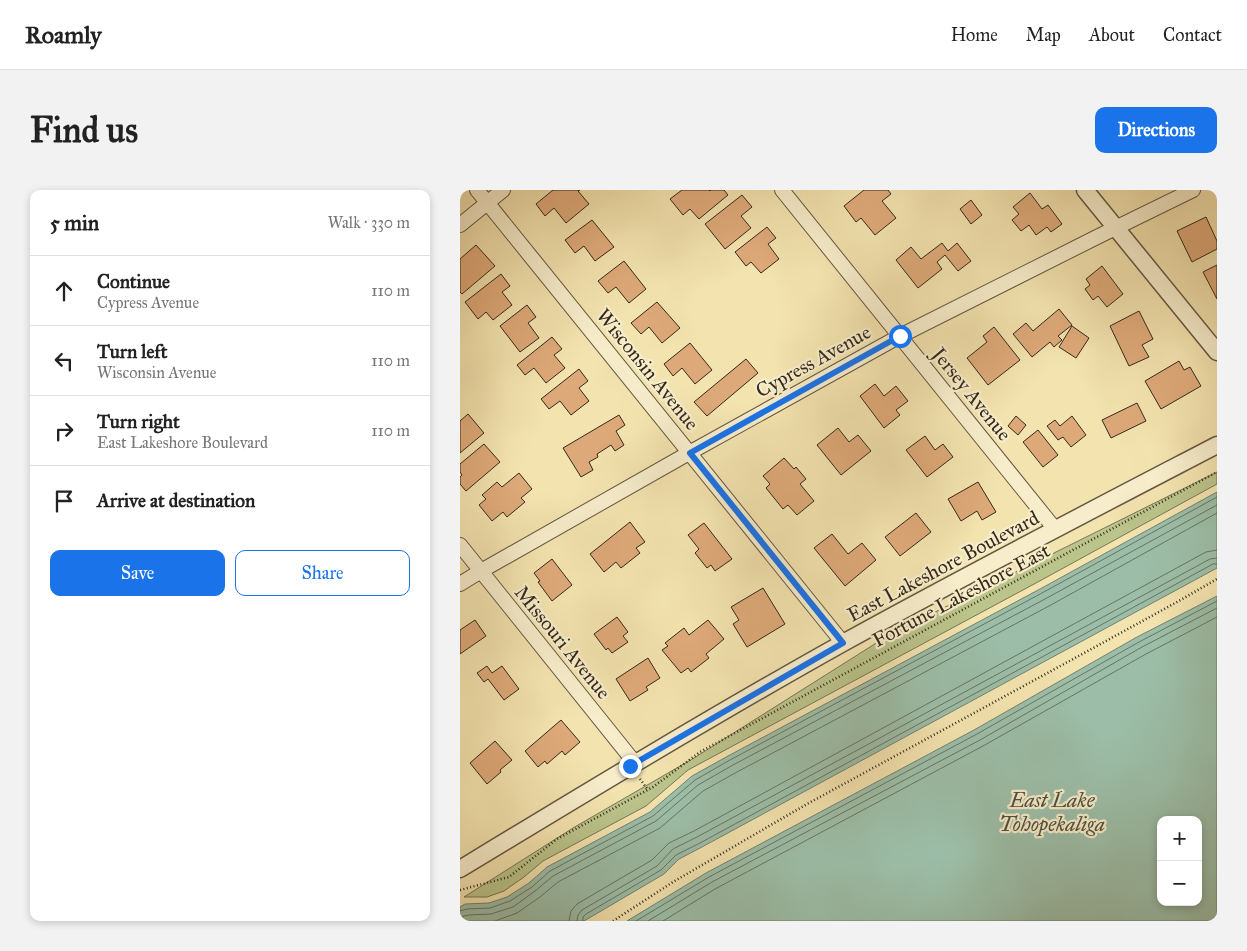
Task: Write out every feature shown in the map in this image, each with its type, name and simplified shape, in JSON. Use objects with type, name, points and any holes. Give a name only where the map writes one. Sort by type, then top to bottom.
[{"type":"street","name":"Wisconsin Avenue","points":[[477,190],[843,643]]},
{"type":"street","points":[[460,225],[503,190]]},
{"type":"street","name":"Jersey Avenue","points":[[782,190],[1056,529]]},
{"type":"street","points":[[1086,190],[1217,352]]},
{"type":"street","name":"Cypress Avenue","points":[[460,584],[480,571],[900,336],[1194,190]]},
{"type":"street","name":"East Lakeshore Boulevard","points":[[460,868],[635,763],[843,643],[1217,445]]},
{"type":"street","name":"Missouri Avenue","points":[[460,545],[635,763]]},
{"type":"path","name":"Fortune Lakeshore East","points":[[460,890],[509,877],[556,839],[653,787],[700,752],[1217,472]]},
{"type":"path","points":[[614,921],[673,882],[807,804],[1217,579]]},
{"type":"green space","points":[[1217,472],[1217,484],[688,770],[646,806],[543,861],[504,891],[487,897],[464,897],[573,828],[694,758],[889,635]]},
{"type":"water","points":[[1217,492],[1217,568],[679,859],[664,874],[584,921],[460,921],[460,907],[465,904],[489,903],[507,897],[529,883],[547,867],[650,812],[692,776]]},
{"type":"water","name":"East Lake Tohopekaliga","points":[[1217,596],[1217,921],[627,921],[706,873],[974,730],[1137,637]]},
{"type":"building","points":[[553,190],[580,190],[578,191],[589,204],[566,223],[554,208],[545,216],[536,204]]},
{"type":"building","points":[[682,190],[724,190],[728,195],[699,219],[690,209],[683,215],[670,199]]},
{"type":"building","points":[[864,190],[888,190],[891,194],[882,201],[896,218],[875,235],[861,218],[856,222],[844,206]]},
{"type":"building","points":[[1030,193],[1042,209],[1048,205],[1062,224],[1051,232],[1047,227],[1036,235],[1029,225],[1021,231],[1012,220],[1019,214],[1013,207]]},
{"type":"building","points":[[742,195],[752,207],[741,216],[751,228],[725,249],[705,224]]},
{"type":"building","points":[[971,200],[982,215],[971,224],[960,209]]},
{"type":"building","points":[[1206,217],[1217,241],[1217,249],[1192,262],[1177,231]]},
{"type":"building","points":[[592,220],[614,247],[595,261],[584,246],[575,253],[565,240]]},
{"type":"building","points":[[767,227],[776,238],[768,244],[779,259],[761,273],[751,262],[746,266],[735,252]]},
{"type":"building","points":[[942,243],[948,251],[957,243],[971,261],[958,271],[945,255],[937,262],[942,269],[918,288],[896,260],[911,247],[921,259]]},
{"type":"building","points":[[476,245],[495,266],[462,294],[460,292],[460,259]]},
{"type":"building","points":[[624,261],[646,289],[629,303],[616,287],[608,293],[598,281]]},
{"type":"building","points":[[1217,265],[1217,299],[1203,272]]},
{"type":"building","points":[[1102,266],[1123,294],[1107,307],[1098,296],[1093,300],[1085,289],[1090,285],[1086,279]]},
{"type":"building","points":[[501,274],[510,286],[502,292],[512,305],[493,320],[486,312],[478,319],[465,302]]},
{"type":"building","points":[[657,302],[680,328],[662,343],[649,327],[641,334],[631,323]]},
{"type":"building","points":[[527,305],[536,317],[528,323],[539,338],[520,352],[500,326]]},
{"type":"building","points":[[1059,309],[1072,325],[1058,336],[1062,340],[1054,347],[1050,342],[1032,357],[1013,334],[1026,323],[1033,331]]},
{"type":"building","points":[[1139,311],[1153,339],[1142,345],[1149,357],[1129,366],[1110,326]]},
{"type":"building","points":[[1072,326],[1089,338],[1076,358],[1059,347]]},
{"type":"building","points":[[994,327],[1020,360],[988,385],[967,358],[987,342],[983,336]]},
{"type":"building","points":[[552,337],[562,349],[554,355],[565,368],[546,383],[534,368],[525,375],[517,365]]},
{"type":"building","points":[[690,343],[712,370],[695,384],[682,368],[673,376],[664,364]]},
{"type":"building","points":[[746,359],[758,373],[707,416],[694,402]]},
{"type":"building","points":[[1179,361],[1184,370],[1190,367],[1201,386],[1161,409],[1145,381]]},
{"type":"building","points":[[579,369],[588,381],[579,388],[589,401],[571,415],[560,401],[549,409],[541,399]]},
{"type":"building","points":[[875,384],[884,396],[896,386],[908,401],[896,410],[900,415],[884,428],[860,396]]},
{"type":"building","points":[[1137,403],[1146,421],[1111,438],[1102,420]]},
{"type":"building","points":[[468,414],[484,433],[460,453],[460,421]]},
{"type":"building","points":[[619,415],[625,425],[616,431],[624,445],[615,451],[611,445],[597,454],[598,457],[589,462],[593,470],[581,477],[563,448]]},
{"type":"building","points":[[1016,416],[1026,425],[1018,435],[1008,426]]},
{"type":"building","points":[[1072,416],[1086,435],[1071,447],[1063,437],[1058,440],[1047,426],[1055,420],[1060,426]]},
{"type":"building","points":[[838,428],[849,442],[858,435],[871,451],[841,475],[817,445]]},
{"type":"building","points":[[1038,430],[1058,455],[1043,467],[1023,442]]},
{"type":"building","points":[[925,436],[935,450],[943,444],[953,457],[927,477],[906,450]]},
{"type":"building","points":[[484,444],[500,462],[466,491],[460,484],[460,477],[462,475],[460,464]]},
{"type":"building","points":[[784,458],[794,469],[796,467],[806,479],[800,484],[814,501],[797,515],[788,505],[783,509],[766,488],[770,484],[763,476]]},
{"type":"building","points":[[519,473],[532,489],[521,498],[525,502],[507,517],[503,512],[492,521],[479,505],[486,499],[482,495],[497,482],[502,487]]},
{"type":"building","points":[[978,482],[996,512],[982,520],[977,511],[961,521],[948,499]]},
{"type":"building","points":[[916,513],[931,532],[900,556],[885,537]]},
{"type":"building","points":[[630,522],[645,542],[636,548],[640,553],[621,568],[616,562],[604,572],[590,554]]},
{"type":"building","points":[[704,523],[732,559],[715,571],[711,565],[707,568],[695,553],[699,549],[688,535]]},
{"type":"building","points":[[832,534],[848,554],[862,543],[876,560],[845,586],[814,548]]},
{"type":"building","points":[[552,559],[572,585],[552,601],[538,582],[540,581],[534,573]]},
{"type":"building","points":[[763,588],[785,624],[747,647],[733,624],[739,620],[731,607]]},
{"type":"building","points":[[617,617],[628,632],[623,636],[628,642],[612,653],[608,648],[606,650],[594,634]]},
{"type":"building","points":[[475,620],[486,636],[460,654],[460,630]]},
{"type":"building","points":[[708,620],[724,639],[706,654],[709,658],[691,672],[688,668],[681,673],[662,650],[668,646],[665,643],[684,628],[689,635]]},
{"type":"building","points":[[648,658],[660,678],[646,687],[648,690],[630,701],[616,679]]},
{"type":"building","points":[[487,666],[492,673],[502,666],[519,689],[504,700],[488,679],[484,682],[477,673]]},
{"type":"building","points":[[561,720],[580,742],[565,755],[562,751],[547,764],[545,761],[538,767],[525,751]]},
{"type":"building","points":[[495,741],[512,760],[487,784],[470,763]]},
{"type":"route","points":[[630,766],[843,643],[690,453],[900,336]]}]
